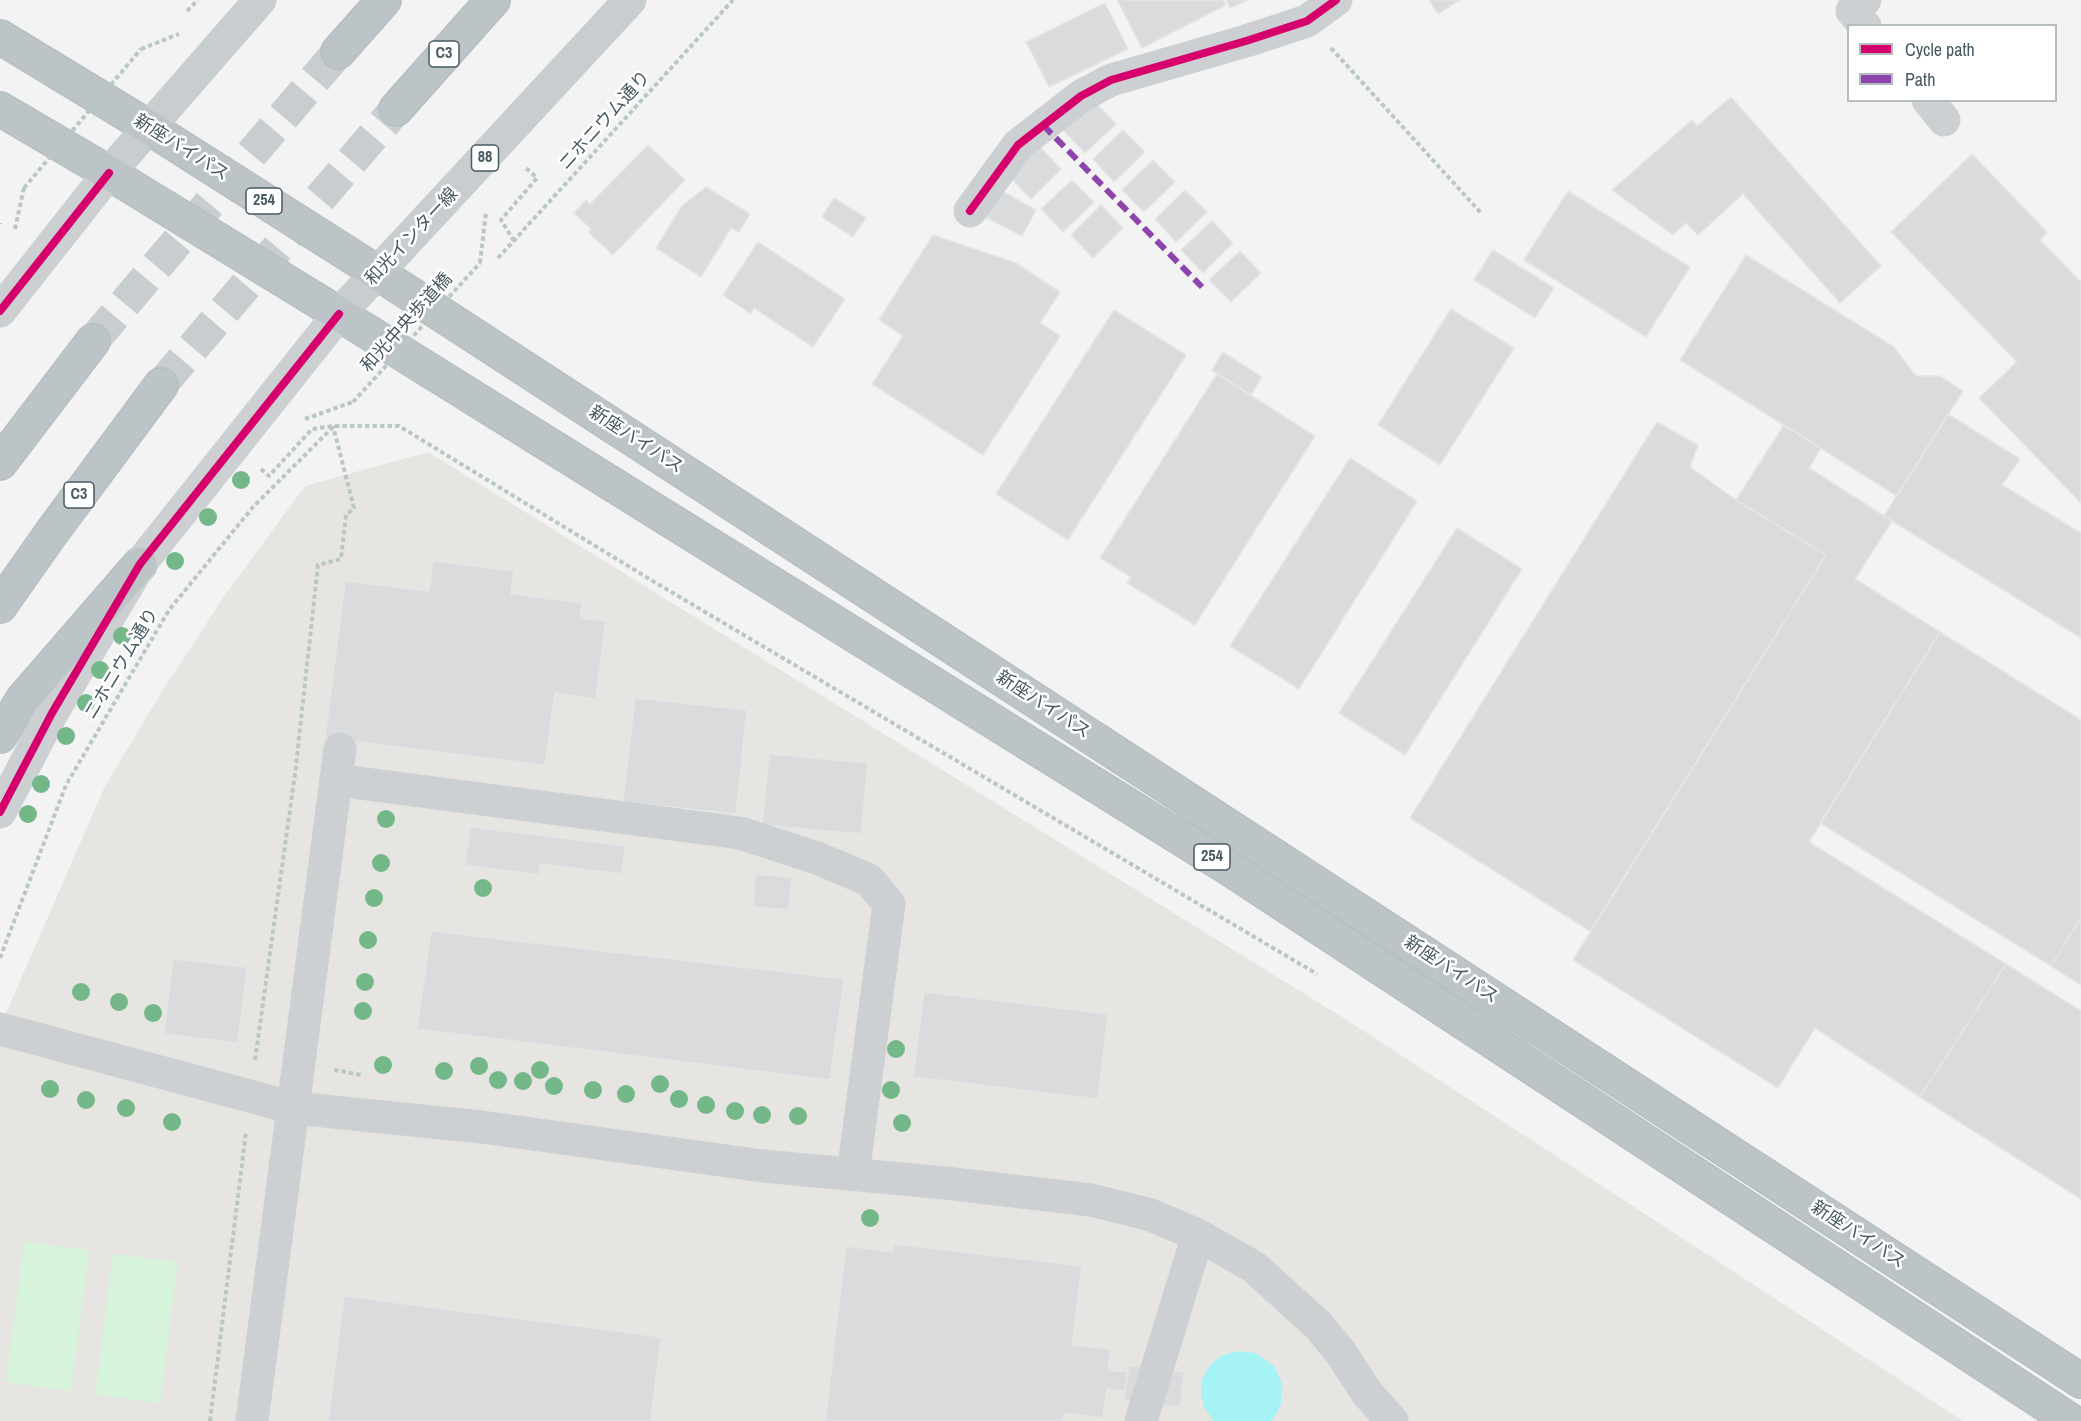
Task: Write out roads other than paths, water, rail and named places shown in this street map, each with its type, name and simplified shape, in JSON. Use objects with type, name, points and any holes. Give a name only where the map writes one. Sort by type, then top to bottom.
[{"type":"highway","points":[[338,52],[384,0]]},
{"type":"highway","name":"C3","points":[[396,109],[493,0]]},
{"type":"highway","name":"新座バイパス","points":[[0,37],[150,128],[378,273],[2081,1381]]},
{"type":"highway","name":"新座バイパス","points":[[0,109],[109,172],[339,314],[1227,867],[2071,1421]]},
{"type":"highway","points":[[0,463],[93,341]]},
{"type":"highway","name":"C3","points":[[0,606],[161,386]]},
{"type":"highway","points":[[0,736],[23,699],[140,564]]},
{"type":"main road","points":[[109,172],[261,0]]},
{"type":"main road","name":"和光インター線","points":[[339,314],[630,0]]},
{"type":"street","points":[[970,211],[1018,145],[1080,96],[1111,80],[1307,21],[1336,0]]},
{"type":"street","points":[[1863,24],[1852,11],[1865,0]]},
{"type":"street","points":[[0,311],[109,172]]},
{"type":"street","points":[[0,812],[52,713],[140,564],[339,314]]},
{"type":"street","points":[[252,1421],[338,764],[740,833],[817,858],[869,880],[889,904],[853,1174]]},
{"type":"street","points":[[0,1029],[294,1108],[482,1127],[763,1166],[1091,1200],[1148,1214],[1198,1235],[1254,1267],[1318,1325],[1389,1420]]},
{"type":"street","points":[[1141,1421],[1198,1235]]},
{"type":"water","points":[[1237,1351],[1256,1353],[1274,1366],[1282,1383],[1281,1405],[1270,1421],[1214,1421],[1204,1407],[1201,1395],[1202,1380],[1209,1366],[1221,1356]]},
{"type":"tunnel","points":[[93,341],[338,52]]},
{"type":"tunnel","points":[[161,385],[396,109]]}]
